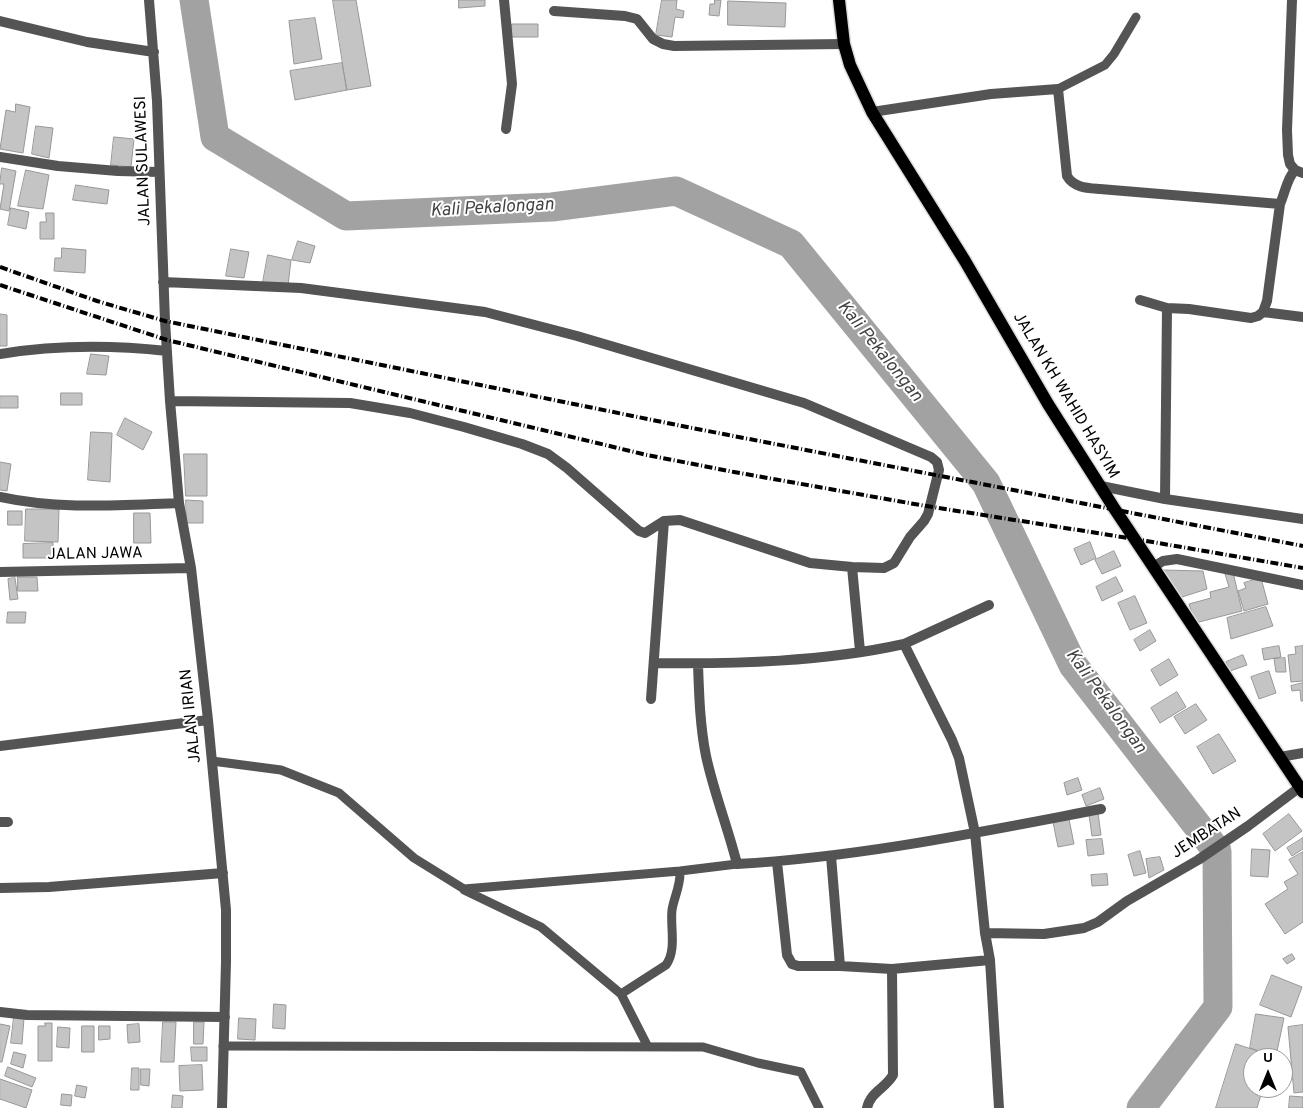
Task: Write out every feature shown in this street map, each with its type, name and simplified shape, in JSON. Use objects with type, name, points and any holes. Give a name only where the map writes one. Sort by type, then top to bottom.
[{"type":"main road","name":"JALAN KH WAHID HASYIM","points":[[839,0],[844,44],[850,65],[856,82],[872,112],[965,261],[1048,404],[1153,567],[1301,789]]},
{"type":"street","name":"JALAN SULAWESI","points":[[149,0],[154,52],[165,322]]},
{"type":"street","points":[[504,0],[512,84],[506,129]]},
{"type":"street","points":[[1140,300],[1168,308],[1189,309],[1251,318],[1263,312],[1267,301],[1272,270],[1280,204],[1286,192],[1290,176],[1299,172],[1290,164],[1288,155],[1287,130],[1292,0]]},
{"type":"street","points":[[554,11],[625,16],[637,20],[653,39],[663,44],[674,46],[844,44]]},
{"type":"street","points":[[0,21],[88,42],[154,52]]},
{"type":"street","points":[[872,112],[991,94],[1058,89],[1067,176],[1074,184],[1084,188],[1100,190],[1280,204]]},
{"type":"street","points":[[0,157],[58,166],[159,172]]},
{"type":"street","points":[[163,282],[301,288],[485,312],[577,336],[804,403],[931,457],[937,462],[939,470],[928,514],[910,537],[894,563],[884,568],[852,567],[810,563],[680,520],[664,521],[645,533],[640,531],[548,454],[464,426],[410,413],[350,403],[170,401]]},
{"type":"street","points":[[1165,499],[1168,308]]},
{"type":"street","points":[[1263,312],[1303,317]]},
{"type":"street","name":"JALAN IRIAN","points":[[165,322],[179,503],[191,568],[226,910],[222,1108]]},
{"type":"street","points":[[0,354],[41,349],[99,347],[168,351]]},
{"type":"street","points":[[1101,486],[1165,499],[1303,519]]},
{"type":"street","points":[[0,497],[39,504],[123,505],[179,503]]},
{"type":"street","points":[[652,699],[664,521]]},
{"type":"street","points":[[1153,567],[1163,561],[1177,559],[1303,585]]},
{"type":"street","points":[[852,567],[860,651]]},
{"type":"street","name":"JALAN JAWA","points":[[0,572],[191,568]]},
{"type":"street","points":[[654,663],[698,664],[807,659],[904,644],[989,605]]},
{"type":"street","points":[[904,644],[952,740],[959,758],[975,833],[985,932],[990,960],[999,1108]]},
{"type":"street","points":[[698,664],[700,719],[706,755],[737,864],[831,856],[975,833],[1101,809]]},
{"type":"street","points":[[0,746],[208,720]]},
{"type":"street","points":[[1280,757],[1303,752]]},
{"type":"street","name":"JEMBATAN","points":[[985,932],[1044,934],[1084,928],[1098,922],[1127,901],[1207,854],[1301,789]]},
{"type":"street","points":[[831,856],[840,966]]},
{"type":"street","points":[[777,862],[789,960],[798,966],[892,969],[990,960]]},
{"type":"street","points":[[0,888],[49,887],[223,873]]},
{"type":"street","points":[[867,1108],[871,1096],[889,1081],[892,1075],[892,969]]},
{"type":"street","points":[[0,1012],[27,1015],[225,1017]]},
{"type":"lane","points":[[1058,89],[1105,65],[1114,54],[1136,17]]},
{"type":"lane","points":[[212,761],[281,770],[339,793],[414,858],[464,890],[541,927],[621,994],[648,1047]]},
{"type":"lane","points":[[464,890],[680,871],[737,864]]},
{"type":"lane","points":[[621,994],[666,965],[670,959],[672,908],[680,879],[680,871]]},
{"type":"lane","points":[[223,1046],[703,1047],[758,1063],[796,1070],[804,1075],[819,1108]]},
{"type":"building","points":[[333,0],[356,0],[371,86],[347,90]]},
{"type":"building","points":[[459,0],[485,0],[485,6],[459,8]]},
{"type":"building","points":[[662,0],[677,0],[676,9],[684,11],[683,18],[675,17],[672,37],[656,35]]},
{"type":"building","points":[[715,0],[721,0],[719,16],[709,15],[710,4],[714,4]]},
{"type":"building","points":[[728,1],[786,3],[785,27],[728,25]]},
{"type":"building","points":[[315,18],[322,59],[294,64],[289,21]]},
{"type":"building","points":[[512,24],[538,24],[538,37],[512,37]]},
{"type":"building","points":[[342,63],[347,90],[295,100],[290,71]]},
{"type":"building","points":[[16,104],[30,107],[23,153],[0,149],[6,110],[15,112]]},
{"type":"building","points":[[36,126],[53,128],[49,158],[32,154]]},
{"type":"building","points":[[114,137],[134,139],[131,167],[111,165]]},
{"type":"building","points":[[2,168],[16,171],[9,211],[0,209],[4,184],[0,184]]},
{"type":"building","points":[[26,170],[49,175],[43,209],[18,206]]},
{"type":"building","points":[[76,185],[109,190],[107,204],[73,200]]},
{"type":"building","points":[[11,208],[29,212],[26,229],[8,225]]},
{"type":"building","points":[[46,213],[54,213],[54,239],[40,239],[40,222],[46,222]]},
{"type":"building","points":[[298,241],[315,246],[310,263],[292,260]]},
{"type":"building","points":[[62,248],[86,250],[85,273],[54,271],[55,258],[61,258]]},
{"type":"building","points":[[231,249],[249,252],[244,278],[226,276]]},
{"type":"building","points":[[268,255],[291,260],[288,286],[263,282]]},
{"type":"building","points":[[0,314],[7,315],[7,346],[0,346]]},
{"type":"building","points":[[91,354],[109,356],[106,375],[87,374]]},
{"type":"building","points":[[61,393],[82,393],[82,405],[61,405]]},
{"type":"building","points":[[0,396],[18,396],[18,408],[0,408]]},
{"type":"building","points":[[125,418],[152,432],[143,450],[117,435]]},
{"type":"building","points":[[91,432],[112,433],[110,482],[88,480]]},
{"type":"building","points":[[184,454],[207,454],[207,496],[186,496]]},
{"type":"building","points":[[0,462],[11,464],[7,491],[0,490]]},
{"type":"building","points":[[186,500],[203,501],[203,523],[187,523]]},
{"type":"building","points":[[26,509],[59,509],[58,542],[25,541]]},
{"type":"building","points":[[8,511],[22,511],[22,525],[8,525]]},
{"type":"building","points":[[134,513],[150,513],[151,543],[134,543]]},
{"type":"building","points":[[1090,542],[1096,558],[1081,565],[1074,549]]},
{"type":"building","points":[[53,543],[53,558],[23,558],[23,544]]},
{"type":"building","points":[[1114,551],[1121,566],[1102,574],[1095,560]]},
{"type":"building","points":[[1163,570],[1203,571],[1207,589],[1182,597]]},
{"type":"building","points":[[1233,572],[1242,611],[1195,623],[1189,604],[1211,598],[1210,592],[1229,587],[1225,574]]},
{"type":"building","points":[[18,577],[37,577],[38,591],[18,591]]},
{"type":"building","points":[[1116,577],[1123,591],[1102,601],[1096,587]]},
{"type":"building","points":[[15,578],[18,599],[10,600],[8,579]]},
{"type":"building","points":[[1261,578],[1268,604],[1244,611],[1238,591],[1246,588],[1244,583]]},
{"type":"building","points":[[1135,596],[1147,623],[1130,630],[1118,603]]},
{"type":"building","points":[[1266,607],[1273,626],[1231,639],[1227,618]]},
{"type":"building","points":[[8,612],[26,612],[25,623],[7,623]]},
{"type":"building","points":[[1150,630],[1156,641],[1140,651],[1134,640]]},
{"type":"building","points":[[1279,646],[1281,657],[1264,660],[1262,649]]},
{"type":"building","points":[[1303,646],[1303,681],[1291,682],[1288,655],[1296,654],[1295,647]]},
{"type":"building","points":[[1243,655],[1247,665],[1230,671],[1226,662]]},
{"type":"building","points":[[1285,658],[1286,672],[1276,672],[1274,659]]},
{"type":"building","points":[[1169,659],[1178,675],[1160,686],[1151,670]]},
{"type":"building","points":[[1269,671],[1276,693],[1259,699],[1251,677]]},
{"type":"building","points":[[1303,683],[1303,701],[1301,701],[1300,690],[1292,691],[1291,686]]},
{"type":"building","points":[[1177,692],[1186,707],[1160,723],[1151,708]]},
{"type":"building","points":[[1196,704],[1207,720],[1185,734],[1174,717]]},
{"type":"building","points":[[1219,734],[1236,761],[1213,774],[1197,747]]},
{"type":"building","points":[[1078,778],[1082,790],[1067,795],[1064,783]]},
{"type":"building","points":[[1100,788],[1104,799],[1086,806],[1082,795]]},
{"type":"building","points":[[1098,813],[1101,835],[1092,836],[1089,815]]},
{"type":"building","points":[[1289,814],[1302,831],[1275,851],[1263,834]]},
{"type":"building","points":[[1069,819],[1074,844],[1058,847],[1053,822]]},
{"type":"building","points":[[1303,838],[1303,849],[1292,856],[1287,848]]},
{"type":"building","points":[[1102,839],[1104,854],[1088,856],[1086,840]]},
{"type":"building","points":[[1252,849],[1270,850],[1268,877],[1251,876]]},
{"type":"building","points":[[1140,851],[1146,873],[1134,876],[1128,855]]},
{"type":"building","points":[[1303,852],[1303,922],[1285,934],[1265,904],[1288,889],[1284,882],[1298,874],[1289,860]]},
{"type":"building","points":[[1160,857],[1164,870],[1149,878],[1146,859]]},
{"type":"building","points":[[1107,874],[1108,885],[1092,886],[1091,875]]},
{"type":"building","points":[[1292,954],[1295,959],[1287,964],[1283,959]]},
{"type":"building","points":[[1272,975],[1302,987],[1291,1017],[1260,1005]]},
{"type":"building","points":[[274,1004],[286,1005],[285,1029],[273,1028]]},
{"type":"building","points":[[1256,1014],[1284,1018],[1278,1048],[1250,1048]]},
{"type":"building","points":[[14,1017],[24,1018],[22,1044],[11,1043]]},
{"type":"building","points":[[239,1018],[256,1019],[255,1040],[238,1039]]},
{"type":"building","points":[[163,1022],[176,1022],[174,1062],[161,1062]]},
{"type":"building","points":[[194,1022],[204,1022],[203,1044],[194,1044]]},
{"type":"building","points":[[45,1023],[52,1023],[52,1061],[38,1061],[38,1026],[45,1026]]},
{"type":"building","points":[[0,1024],[10,1026],[2,1062],[0,1062]]},
{"type":"building","points":[[139,1024],[140,1042],[128,1043],[127,1025]]},
{"type":"building","points":[[1303,1025],[1303,1092],[1294,1093],[1293,1048],[1290,1048],[1288,1027]]},
{"type":"building","points":[[82,1026],[94,1026],[94,1052],[82,1052]]},
{"type":"building","points":[[99,1026],[110,1026],[110,1039],[99,1040]]},
{"type":"building","points":[[58,1027],[70,1028],[69,1048],[57,1047]]},
{"type":"building","points":[[1236,1044],[1248,1048],[1243,1048],[1243,1098],[1260,1098],[1257,1108],[1216,1108]]},
{"type":"building","points":[[191,1047],[207,1047],[207,1061],[192,1061]]},
{"type":"building","points":[[14,1052],[26,1055],[23,1068],[11,1064]]},
{"type":"building","points":[[202,1065],[203,1090],[180,1091],[179,1066]]},
{"type":"building","points":[[8,1067],[36,1078],[32,1087],[5,1076]]},
{"type":"building","points":[[132,1068],[139,1068],[139,1090],[131,1090]]},
{"type":"building","points":[[141,1069],[150,1069],[149,1086],[141,1085]]},
{"type":"building","points":[[0,1079],[32,1090],[26,1108],[0,1099]]},
{"type":"building","points":[[77,1085],[87,1087],[85,1098],[75,1096]]},
{"type":"building","points":[[62,1094],[72,1095],[71,1106],[61,1105]]},
{"type":"building","points":[[173,1095],[183,1096],[182,1108],[172,1108]]},
{"type":"building","points":[[1293,1096],[1303,1097],[1303,1108],[1289,1108],[1290,1098],[1293,1098]]},
{"type":"waterway","name":"Kali Pekalongan","points":[[194,0],[215,137],[346,216],[552,207],[676,191],[791,244],[986,483],[1073,665],[1217,851],[1218,1007],[1141,1108]]},
{"type":"railway","points":[[0,267],[97,301],[165,321],[687,427],[1303,546]]},
{"type":"railway","points":[[0,285],[167,340],[647,455],[920,505],[1303,568]]}]
